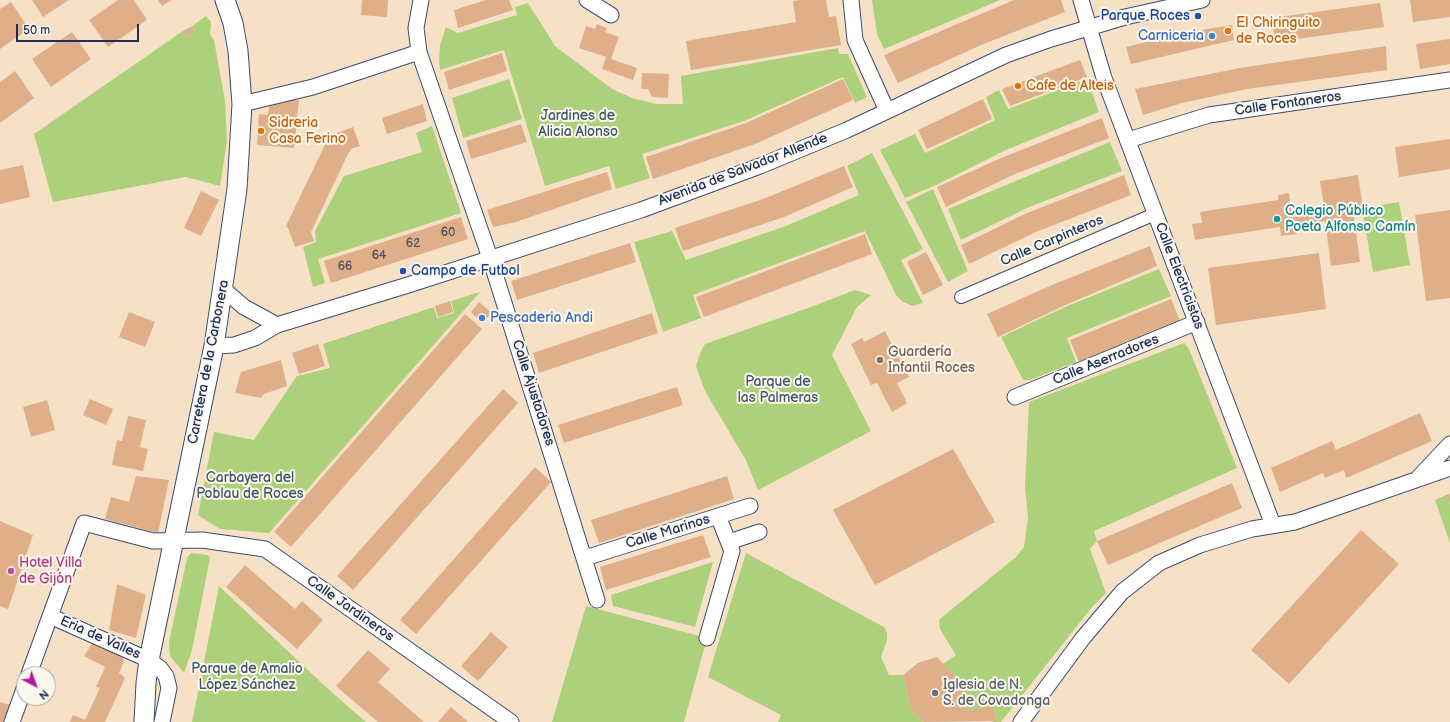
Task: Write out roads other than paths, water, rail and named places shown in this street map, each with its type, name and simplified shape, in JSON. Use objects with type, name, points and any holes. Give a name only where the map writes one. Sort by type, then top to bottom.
[{"type":"street","name":"Carretera de la Carbonera","points":[[144,722],[149,660],[214,346],[237,189],[242,104],[238,51],[225,0]]},
{"type":"street","name":"Calle Ajustadores","points":[[421,0],[416,28],[419,52],[490,258],[597,600]]},
{"type":"street","points":[[587,0],[611,15]]},
{"type":"street","points":[[851,0],[855,40],[887,111]]},
{"type":"street","name":"Calle Electricistas","points":[[1081,0],[1102,71],[1273,525]]},
{"type":"street","name":"Avenida de Salvador Allende","points":[[214,346],[234,345],[255,338],[277,325],[641,210],[760,166],[887,111],[1006,55],[1088,26],[1202,0]]},
{"type":"street","points":[[242,104],[313,86],[419,52]]},
{"type":"street","name":"Calle Fontaneros","points":[[1128,140],[1209,115],[1450,80]]},
{"type":"street","name":"Calle Carpinteros","points":[[961,297],[1155,214]]},
{"type":"street","points":[[223,288],[244,307],[277,325]]},
{"type":"street","name":"Calle Aserradores","points":[[1015,397],[1197,322]]},
{"type":"street","points":[[1418,479],[1450,444]]},
{"type":"street","points":[[1021,722],[1083,638],[1122,592],[1160,563],[1200,545],[1252,529],[1295,522],[1450,468]]},
{"type":"street","name":"Calle Marinos","points":[[585,558],[750,506]]},
{"type":"street","points":[[707,638],[732,551],[718,516]]},
{"type":"street","name":"Calle Jardineros","points":[[50,616],[84,523],[153,541],[202,540],[265,549],[511,722]]},
{"type":"street","points":[[729,542],[759,532]]},
{"type":"street","points":[[32,666],[50,616]]},
{"type":"street","name":"Eria de Valles","points":[[50,616],[149,660],[160,668],[166,676],[169,688],[162,722]]},
{"type":"street","points":[[12,722],[18,706]]},
{"type":"place","name":"Parque Roces","points":[[1198,16]]},
{"type":"place","name":"El Chiringuito de Roces","points":[[1228,31]]},
{"type":"place","name":"Carniceria","points":[[1212,36]]},
{"type":"place","name":"Cafe de Alteis","points":[[1018,86]]},
{"type":"place","name":"Sidreria Casa Ferino","points":[[261,131]]},
{"type":"place","name":"Colegio Público Poeta Alfonso Camín","points":[[1277,219]]},
{"type":"place","name":"Campo de Futbol","points":[[403,271]]},
{"type":"place","name":"Pescaderia Andi","points":[[482,318]]},
{"type":"place","name":"Guardería Infantil Roces","points":[[880,360]]},
{"type":"place","name":"Hotel Villa de Gijón","points":[[11,571]]},
{"type":"place","name":"Iglesia de N. S. de Covadonga","points":[[935,693]]},
{"type":"park label","name":"Jardines de Alicia Alonso","points":[[578,124]]},
{"type":"park label","name":"Parque de las Palmeras","points":[[778,390]]},
{"type":"park label","name":"Carbayera del Poblau de Roces","points":[[250,486]]},
{"type":"park label","name":"Parque de Amalio López Sánchez","points":[[247,678]]}]
